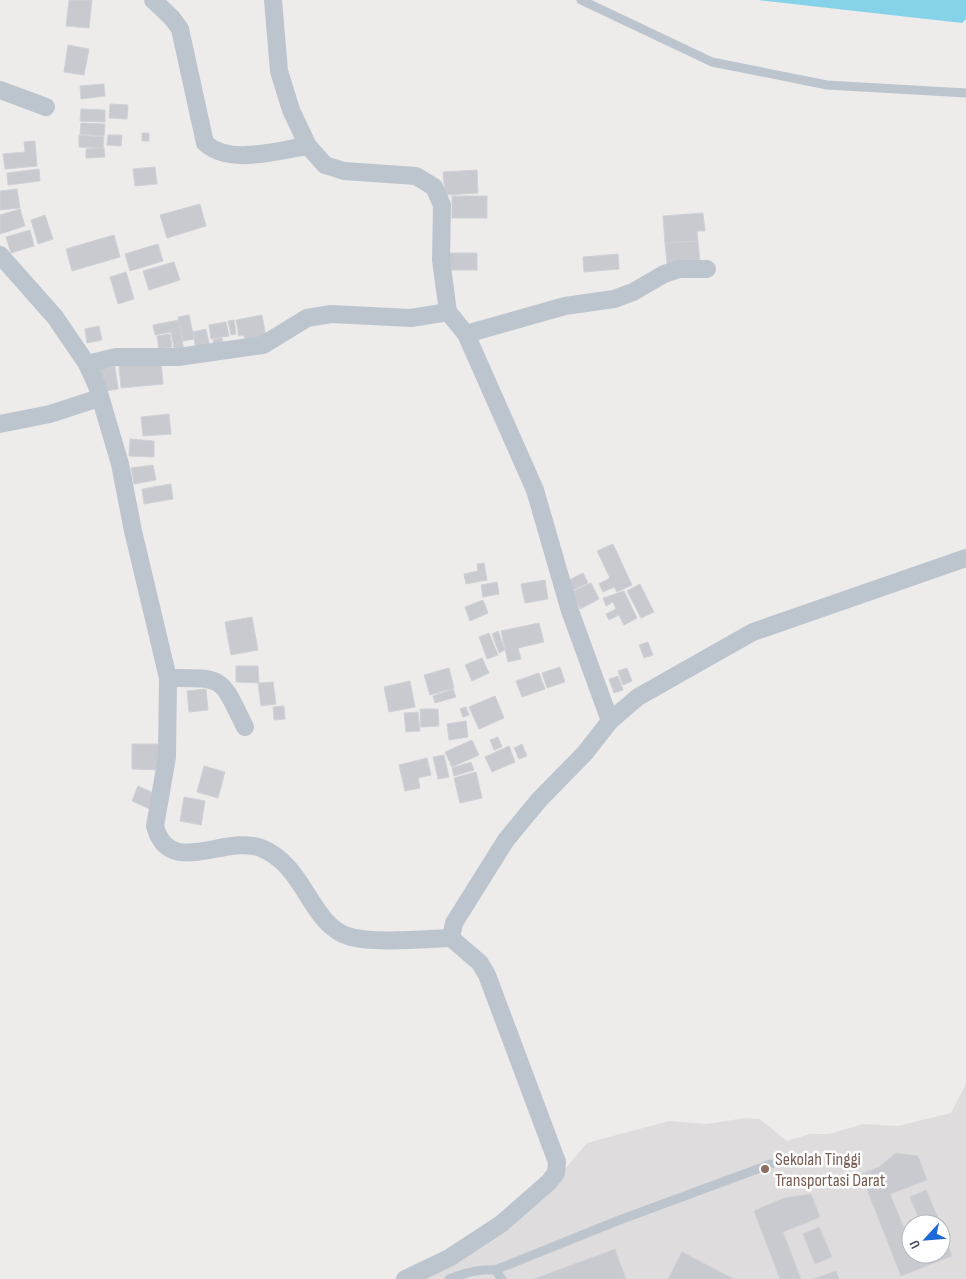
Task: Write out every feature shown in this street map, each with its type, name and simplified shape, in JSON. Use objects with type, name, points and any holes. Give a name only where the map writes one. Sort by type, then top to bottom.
[{"type":"street","points":[[152,0],[172,18],[180,29],[205,143],[209,147],[214,151],[232,156],[308,146]]},
{"type":"street","points":[[273,0],[279,71],[291,110],[308,146],[325,165],[338,169],[416,176],[434,187],[442,205],[441,260],[448,312],[466,334],[535,490],[570,611],[610,721]]},
{"type":"street","points":[[0,90],[46,107]]},
{"type":"street","points":[[0,255],[55,317],[87,364],[120,464],[133,531],[168,678],[167,758],[155,826],[158,836],[166,846],[184,854],[240,844],[262,848],[294,872],[329,925],[347,936],[402,939],[451,938],[480,963],[487,975],[557,1162],[556,1172],[549,1182],[501,1224],[449,1258],[405,1279]]},
{"type":"street","points":[[466,334],[564,306],[614,299],[633,292],[664,274],[679,269],[707,269]]},
{"type":"street","points":[[87,364],[116,357],[178,357],[263,345],[307,318],[331,314],[411,318],[448,312]]},
{"type":"street","points":[[0,424],[50,414],[99,398]]},
{"type":"street","points":[[451,938],[454,923],[506,840],[539,800],[585,753],[610,721],[638,697],[753,632],[966,558]]},
{"type":"street","points":[[168,678],[208,678],[219,682],[230,696],[245,727]]},
{"type":"lane","points":[[581,0],[712,62],[827,86],[966,93]]},
{"type":"lane","points":[[449,1279],[468,1271],[495,1270],[617,1221],[771,1164]]},
{"type":"lane","points":[[495,1270],[502,1279]]},
{"type":"shaded area","name":"Sekolah Tinggi Transportasi Darat","points":[[966,1084],[966,1279],[408,1279],[542,1196],[587,1143],[669,1121],[707,1124],[745,1118],[760,1119],[787,1141],[810,1134],[829,1134],[863,1124],[898,1126],[951,1113]]},
{"type":"water","points":[[758,0],[966,0],[966,19],[962,23]]},
{"type":"building","points":[[69,0],[92,0],[89,28],[66,26]]},
{"type":"building","points":[[68,45],[89,49],[84,75],[64,72]]},
{"type":"building","points":[[104,84],[105,96],[81,99],[80,86]]},
{"type":"building","points":[[110,104],[128,105],[127,119],[109,118]]},
{"type":"building","points":[[81,109],[105,110],[105,122],[80,121]]},
{"type":"building","points":[[81,123],[105,124],[104,136],[80,134]]},
{"type":"building","points":[[142,133],[149,133],[149,141],[142,141]]},
{"type":"building","points":[[79,135],[104,137],[103,148],[79,147]]},
{"type":"building","points":[[108,135],[122,135],[121,146],[107,145]]},
{"type":"building","points":[[35,141],[37,166],[5,169],[3,154],[25,152],[24,142]]},
{"type":"building","points":[[104,148],[105,157],[86,158],[86,149]]},
{"type":"building","points":[[155,167],[157,184],[135,186],[133,169]]},
{"type":"building","points":[[39,169],[40,181],[8,185],[7,173]]},
{"type":"building","points":[[477,170],[478,193],[445,195],[443,172]]},
{"type":"building","points":[[17,189],[20,208],[0,210],[0,191]]},
{"type":"building","points":[[452,196],[487,196],[487,218],[452,218]]},
{"type":"building","points":[[200,204],[206,226],[167,238],[160,215]]},
{"type":"building","points":[[20,209],[25,226],[0,234],[0,215]]},
{"type":"building","points":[[703,213],[705,231],[697,231],[698,241],[665,243],[663,216]]},
{"type":"building","points":[[45,215],[53,239],[38,244],[31,220]]},
{"type":"building","points":[[30,230],[34,246],[11,253],[6,237]]},
{"type":"building","points":[[114,235],[120,257],[72,271],[66,249]]},
{"type":"building","points":[[698,241],[700,262],[667,264],[665,243]]},
{"type":"building","points":[[158,244],[163,261],[130,271],[125,254]]},
{"type":"building","points":[[449,253],[477,253],[477,270],[449,270]]},
{"type":"building","points":[[618,254],[619,269],[584,272],[583,257]]},
{"type":"building","points":[[174,262],[180,280],[149,290],[143,271]]},
{"type":"building","points":[[126,272],[134,299],[118,304],[110,277]]},
{"type":"building","points":[[189,315],[194,339],[183,341],[178,317]]},
{"type":"building","points":[[262,315],[266,337],[245,341],[244,335],[239,336],[236,320]]},
{"type":"building","points":[[179,320],[184,351],[175,353],[171,332],[155,335],[153,325]]},
{"type":"building","points":[[234,320],[236,334],[231,335],[228,321]]},
{"type":"building","points":[[226,322],[229,336],[211,339],[209,325]]},
{"type":"building","points":[[99,326],[102,340],[87,343],[85,329]]},
{"type":"building","points":[[206,329],[210,347],[196,350],[193,332]]},
{"type":"building","points":[[170,334],[172,347],[159,349],[157,336]]},
{"type":"building","points":[[222,338],[223,346],[214,348],[213,340]]},
{"type":"building","points":[[161,362],[163,384],[121,388],[119,366]]},
{"type":"building","points":[[115,367],[118,389],[100,392],[97,370]]},
{"type":"building","points":[[169,414],[171,434],[143,436],[141,417]]},
{"type":"building","points":[[130,439],[154,441],[154,457],[129,456]]},
{"type":"building","points":[[153,465],[156,480],[134,484],[131,468]]},
{"type":"building","points":[[171,484],[173,499],[144,504],[142,489]]},
{"type":"building","points":[[613,544],[632,585],[617,592],[614,587],[603,592],[599,584],[610,578],[597,551]]},
{"type":"building","points":[[484,563],[487,580],[466,584],[464,574],[478,571],[477,564]]},
{"type":"building","points":[[583,573],[588,583],[570,592],[565,582]]},
{"type":"building","points":[[545,580],[548,599],[525,603],[521,584]]},
{"type":"building","points":[[497,582],[499,594],[483,597],[481,585]]},
{"type":"building","points":[[591,583],[599,599],[580,609],[572,592]]},
{"type":"building","points":[[640,584],[654,612],[641,618],[627,591]]},
{"type":"building","points":[[624,591],[637,618],[624,625],[619,615],[609,620],[606,614],[616,609],[613,602],[606,606],[603,598]]},
{"type":"building","points":[[483,600],[488,613],[470,621],[465,607]]},
{"type":"building","points":[[252,617],[258,650],[231,655],[225,622]]},
{"type":"building","points":[[539,623],[544,642],[518,648],[521,659],[508,662],[501,631]]},
{"type":"building","points":[[498,631],[505,650],[499,653],[492,634]]},
{"type":"building","points":[[489,633],[498,655],[487,659],[479,637]]},
{"type":"building","points":[[648,642],[653,655],[644,658],[639,645]]},
{"type":"building","points":[[482,658],[489,673],[472,681],[465,665]]},
{"type":"building","points":[[236,666],[258,666],[259,683],[236,682]]},
{"type":"building","points":[[560,667],[565,682],[547,688],[542,673]]},
{"type":"building","points":[[449,668],[454,688],[430,695],[424,675]]},
{"type":"building","points":[[627,668],[632,681],[623,685],[618,671]]},
{"type":"building","points":[[539,673],[545,689],[522,697],[516,681]]},
{"type":"building","points":[[618,676],[623,690],[614,693],[609,679]]},
{"type":"building","points":[[410,681],[415,707],[389,712],[384,687]]},
{"type":"building","points":[[273,682],[276,704],[261,706],[258,683]]},
{"type":"building","points":[[206,689],[208,710],[189,712],[187,691]]},
{"type":"building","points":[[453,689],[456,697],[435,703],[433,696]]},
{"type":"building","points":[[495,696],[504,718],[479,729],[469,707]]},
{"type":"building","points":[[284,706],[285,719],[274,720],[273,707]]},
{"type":"building","points":[[466,707],[469,715],[463,717],[460,709]]},
{"type":"building","points":[[420,709],[438,709],[439,726],[421,727]]},
{"type":"building","points":[[418,712],[420,731],[406,732],[404,713]]},
{"type":"building","points":[[466,721],[468,737],[449,740],[447,724]]},
{"type":"building","points":[[498,737],[502,747],[494,750],[490,740]]},
{"type":"building","points":[[472,740],[479,755],[452,767],[445,752]]},
{"type":"building","points":[[132,744],[160,744],[159,770],[132,769]]},
{"type":"building","points":[[522,744],[527,756],[519,759],[514,748]]},
{"type":"building","points":[[509,746],[515,762],[492,772],[485,757]]},
{"type":"building","points":[[444,755],[449,777],[438,779],[433,757]]},
{"type":"building","points":[[427,758],[431,775],[418,778],[420,788],[405,791],[399,765]]},
{"type":"building","points":[[471,762],[474,770],[454,776],[452,768]]},
{"type":"building","points":[[204,766],[225,772],[218,798],[197,792]]},
{"type":"building","points":[[476,772],[482,798],[460,803],[454,778]]},
{"type":"building","points":[[138,786],[158,795],[152,810],[132,801]]},
{"type":"building","points":[[184,797],[205,801],[201,825],[180,821]]},
{"type":"building","points":[[896,1153],[918,1156],[927,1180],[890,1194],[901,1221],[901,1264],[932,1264],[901,1276],[861,1174],[879,1167]]},
{"type":"building","points":[[926,1190],[936,1214],[917,1214],[910,1197]]},
{"type":"building","points":[[811,1194],[820,1217],[783,1232],[801,1279],[780,1279],[754,1211],[784,1198]]},
{"type":"building","points":[[819,1227],[832,1257],[815,1264],[803,1234]]},
{"type":"building","points":[[615,1249],[626,1279],[534,1279]]},
{"type":"building","points":[[682,1252],[734,1279],[668,1279]]},
{"type":"building","points":[[836,1271],[839,1279],[813,1279]]},
{"type":"place","name":"Sekolah Tinggi Transportasi Darat","points":[[765,1169]]}]
